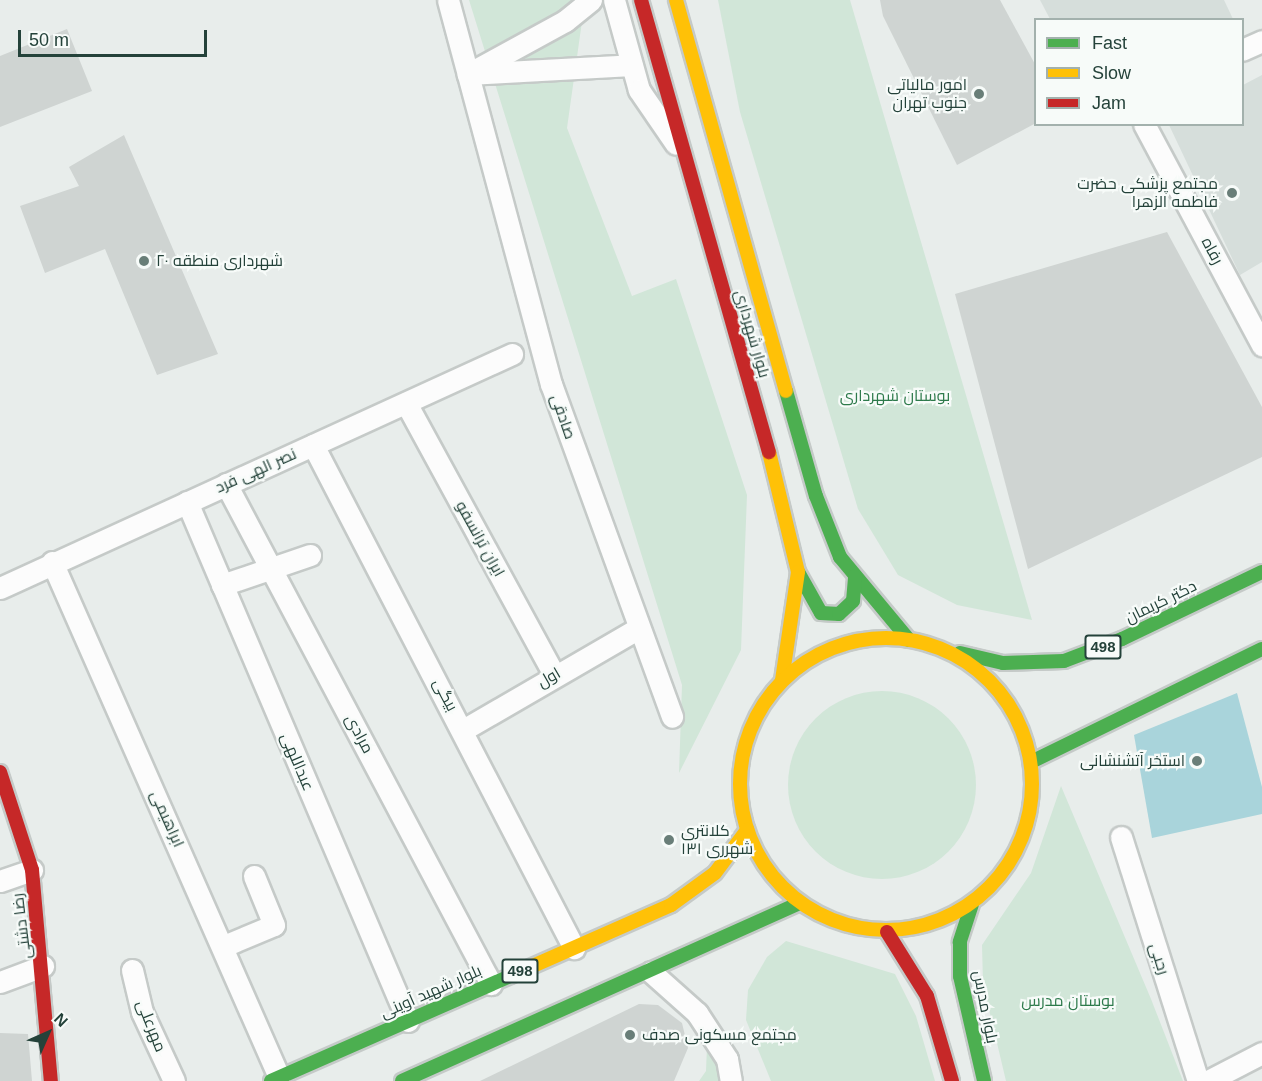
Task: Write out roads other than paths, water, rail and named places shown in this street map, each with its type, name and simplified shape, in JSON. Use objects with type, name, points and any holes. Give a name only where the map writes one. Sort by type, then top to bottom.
[{"type":"main road","name":"بلوار شهرداری","points":[[641,0],[784,507],[798,572],[782,681]]},
{"type":"main road","name":"بلوار شهرداری","points":[[680,5],[816,496],[840,558],[909,640]]},
{"type":"main road","points":[[798,572],[811,601],[821,613],[830,614],[839,614],[853,601],[855,576]]},
{"type":"main road","name":"دکتر کریمان","points":[[782,681],[809,659],[841,645],[875,638],[909,640],[1003,663],[1064,661],[1122,639],[1262,572]]},
{"type":"main road","points":[[782,681],[758,713],[743,750],[740,790],[747,830],[768,871],[800,903],[842,924],[886,932],[932,925],[972,904],[1001,876],[1022,842],[1032,803],[1031,762],[1023,731],[1008,703],[978,672],[932,645]]},
{"type":"main road","points":[[1031,762],[1262,649]]},
{"type":"main road","name":"رضا دشتی","points":[[0,772],[32,870],[43,966],[51,1081]]},
{"type":"main road","name":"بلوار شهید آوینی","points":[[275,1079],[671,905],[715,873],[747,830]]},
{"type":"main road","points":[[402,1081],[651,972],[800,903]]},
{"type":"main road","name":"بلوار مدرس","points":[[972,904],[960,942],[960,976],[984,1081]]},
{"type":"main road","points":[[886,932],[927,996],[952,1081]]},
{"type":"street","name":"صادقی","points":[[448,0],[551,384],[637,629],[672,717]]},
{"type":"street","points":[[468,74],[565,21],[591,0]]},
{"type":"street","points":[[614,0],[639,90],[686,159]]},
{"type":"street","points":[[1244,49],[1262,40]]},
{"type":"street","points":[[468,74],[632,65]]},
{"type":"street","name":"رفاه","points":[[1145,126],[1262,345]]},
{"type":"street","name":"نصر الهی فرد","points":[[0,588],[52,562],[512,354]]},
{"type":"street","name":"ایران ترانسفو","points":[[406,403],[554,675]]},
{"type":"street","name":"بیگی","points":[[313,445],[463,730],[574,948]]},
{"type":"street","name":"مرادی","points":[[226,484],[491,984]]},
{"type":"street","name":"عبداللهی","points":[[187,502],[408,1021]]},
{"type":"street","points":[[222,585],[310,555]]},
{"type":"street","name":"ابراهیمی","points":[[52,562],[224,946],[275,1079]]},
{"type":"street","name":"اول","points":[[463,730],[554,675],[637,629]]},
{"type":"street","name":"رجبی","points":[[1121,837],[1198,1081]]},
{"type":"street","points":[[0,880],[32,870]]},
{"type":"street","points":[[224,946],[274,925],[254,876]]},
{"type":"street","points":[[0,982],[43,966]]},
{"type":"street","name":"مهرعلی","points":[[132,970],[142,1012],[174,1081]]},
{"type":"street","points":[[651,972],[698,1013],[727,1059],[731,1081]]},
{"type":"street","points":[[1208,1081],[1262,1053]]},
{"type":"water","name":"استخر آتشنشانی","points":[[1237,693],[1262,787],[1262,814],[1152,838],[1134,735]]},
{"type":"place","name":"امور مالیاتی جنوب تهران","points":[[979,94]]},
{"type":"place","name":"مجتمع پزشکی حضرت فاطمه الزهرا","points":[[1232,193]]},
{"type":"place","name":"شهرداری منطقه ۲۰","points":[[144,261]]},
{"type":"place","name":"استخر آتشنشانی","points":[[1197,761]]},
{"type":"place","name":"کلانتری ۱۳۱ شهرری","points":[[669,840]]},
{"type":"place","name":"مجتمع مسکونی صدف","points":[[630,1035]]},
{"type":"park label","name":"بوستان شهرداری","points":[[895,396]]},
{"type":"park label","name":"بوستان مدرس","points":[[1068,1001]]}]
